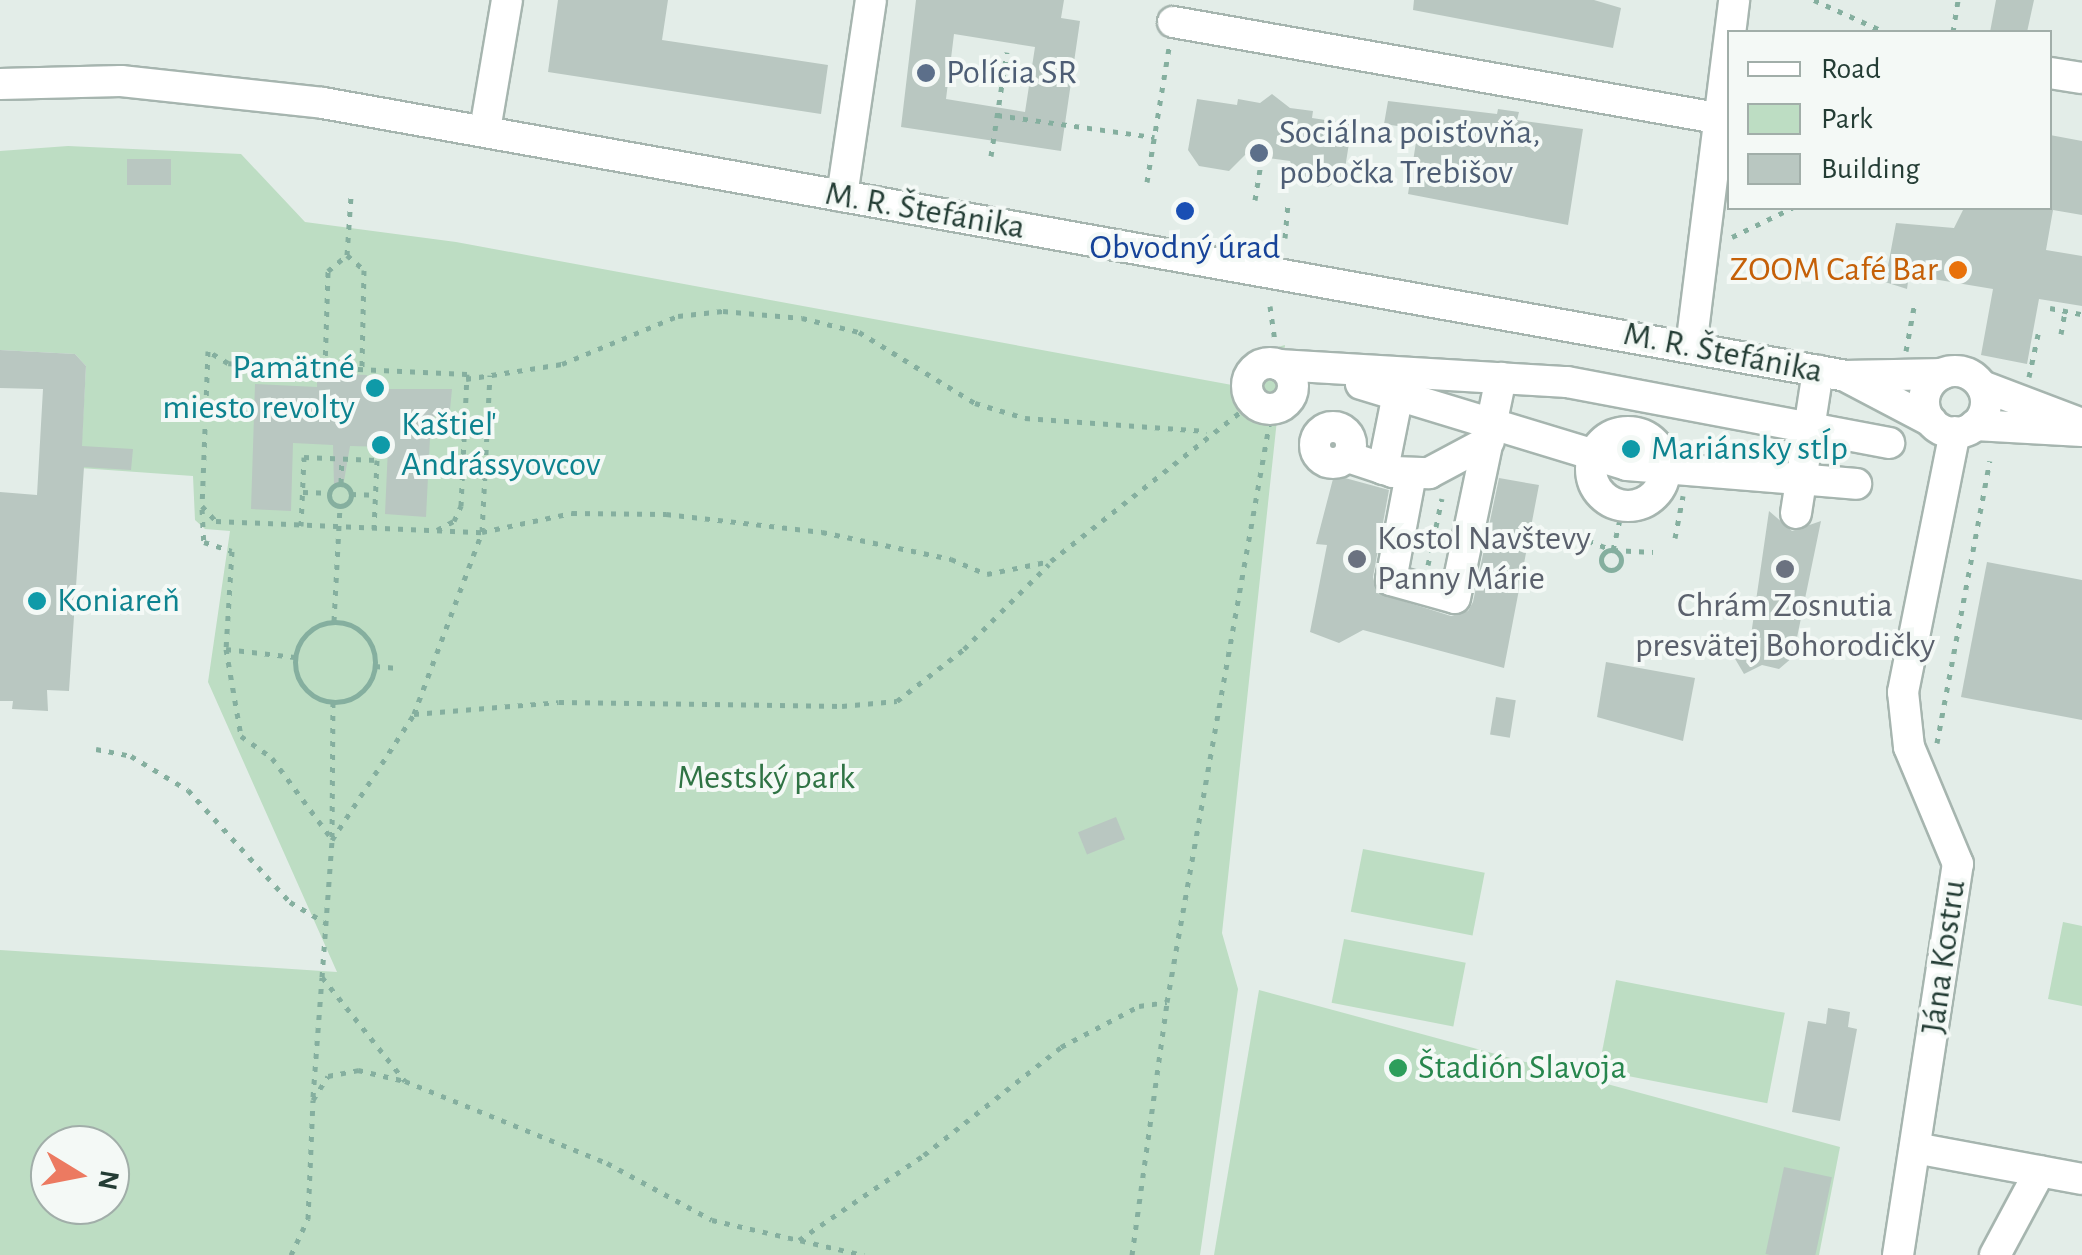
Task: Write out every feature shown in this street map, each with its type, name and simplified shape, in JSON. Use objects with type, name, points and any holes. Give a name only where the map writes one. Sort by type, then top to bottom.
[{"type":"street","points":[[485,130],[506,0]]},
{"type":"street","points":[[842,196],[870,0]]},
{"type":"street","points":[[1729,30],[1734,0]]},
{"type":"street","points":[[1174,22],[1716,118]]},
{"type":"street","points":[[1692,347],[1727,46]]},
{"type":"street","points":[[2052,72],[2082,78]]},
{"type":"street","name":"M. R. Štefánika","points":[[0,84],[164,84],[485,130],[1832,374],[1942,374]]},
{"type":"street","points":[[1491,433],[1448,466],[1325,462],[1314,447],[1318,435],[1270,405],[1251,374],[1278,365],[1399,384],[1501,378],[1585,387],[1889,442]]},
{"type":"street","points":[[1964,372],[1982,386],[1986,407],[1954,426],[1926,391],[1942,374],[1964,372]]},
{"type":"street","points":[[1796,513],[1810,429],[1832,374]]},
{"type":"street","name":"M. R. Štefánika","points":[[1832,374],[1954,426],[2082,428]]},
{"type":"street","points":[[1362,378],[1370,463],[1401,525],[1391,580],[1455,598],[1501,378]]},
{"type":"street","points":[[1399,384],[1491,433],[1594,457],[1665,467],[1802,475],[1856,484]]},
{"type":"street","points":[[1370,463],[1399,384]]},
{"type":"street","name":"M. R. Štefánika","points":[[1982,386],[2082,428]]},
{"type":"street","points":[[1585,387],[1598,410],[1634,432],[1660,449],[1665,467],[1655,495],[1623,506],[1595,486],[1594,457],[1604,440],[1634,432],[1677,423],[1694,409]]},
{"type":"street","name":"Jána Kostru","points":[[1904,1248],[1915,1148],[1958,864],[1908,747],[1903,692],[1954,426]]},
{"type":"street","points":[[1915,1148],[2082,1179]]},
{"type":"street","points":[[1995,1255],[2040,1171]]},
{"type":"path","points":[[1814,0],[1881,30]]},
{"type":"path","points":[[1952,30],[1958,0]]},
{"type":"path","points":[[1147,182],[1174,22]]},
{"type":"path","points":[[992,156],[1007,52]]},
{"type":"path","points":[[998,114],[1154,138]]},
{"type":"path","points":[[1255,200],[1262,157]]},
{"type":"path","points":[[325,368],[328,271],[347,256],[351,196]]},
{"type":"path","points":[[1285,238],[1288,206]]},
{"type":"path","points":[[1728,240],[1788,210]]},
{"type":"path","points":[[347,256],[364,270],[362,369]]},
{"type":"path","points":[[1270,306],[1278,365]]},
{"type":"path","points":[[1904,364],[1914,307]]},
{"type":"path","points":[[2050,308],[2082,314]]},
{"type":"path","points":[[332,840],[272,758],[241,736],[226,649],[232,551],[204,542],[208,351],[228,363],[362,369],[466,379],[562,364],[678,316],[723,311],[802,318],[859,332],[975,403],[1025,418],[1210,431]]},
{"type":"path","points":[[2061,334],[2066,311]]},
{"type":"path","points":[[2027,389],[2038,330]]},
{"type":"path","points":[[332,840],[414,714],[482,532],[490,375]]},
{"type":"path","points":[[437,530],[454,521],[461,506],[466,379]]},
{"type":"path","points":[[414,714],[559,702],[842,706],[898,701],[964,649],[1052,562],[1210,431],[1270,405]]},
{"type":"path","points":[[1132,1255],[1167,1002],[1270,405]]},
{"type":"path","points":[[206,410],[250,412]]},
{"type":"path","points":[[301,526],[304,457],[342,458],[377,460],[374,529]]},
{"type":"path","points":[[342,458],[341,483],[351,494],[376,495]]},
{"type":"path","points":[[1936,748],[1990,461]]},
{"type":"path","points":[[1424,589],[1448,466]]},
{"type":"path","points":[[302,492],[328,493],[341,483]]},
{"type":"path","points":[[328,493],[340,506]]},
{"type":"path","points":[[334,622],[340,506],[351,494]]},
{"type":"path","points":[[202,506],[216,522],[482,532],[572,513],[666,514],[822,532],[951,559],[987,574],[1052,562]]},
{"type":"path","points":[[1613,550],[1623,506]]},
{"type":"path","points":[[1401,525],[1468,538]]},
{"type":"path","points":[[1576,536],[1613,550],[1653,552]]},
{"type":"path","points":[[334,622],[368,639],[375,666],[364,689],[333,702],[307,692],[294,657],[307,632],[334,622]]},
{"type":"path","points":[[226,649],[294,657]]},
{"type":"path","points":[[375,666],[400,668]]},
{"type":"path","points":[[293,1254],[308,1219],[332,840],[333,702]]},
{"type":"path","points":[[96,750],[130,756],[188,790],[290,902],[326,923]]},
{"type":"path","points":[[322,977],[404,1081]]},
{"type":"path","points":[[797,1241],[924,1154],[1061,1048],[1139,1006],[1167,1002]]},
{"type":"path","points":[[313,1100],[328,1076],[358,1070],[404,1081],[607,1163],[712,1220],[832,1252],[864,1255]]},
{"type":"green space","name":"Mestský park","points":[[68,146],[241,154],[305,222],[456,242],[1232,385],[1254,354],[1285,345],[1222,933],[1238,989],[1200,1255],[0,1255],[0,950],[337,972],[208,682],[230,531],[205,529],[195,520],[193,476],[80,468],[86,366],[75,354],[0,350],[0,151]]},
{"type":"green space","points":[[1363,849],[1485,873],[1473,935],[1351,912]]},
{"type":"green space","points":[[2063,922],[2082,926],[2082,1006],[2048,999]]},
{"type":"green space","points":[[1344,939],[1466,963],[1453,1026],[1332,1003]]},
{"type":"green space","points":[[1616,980],[1785,1013],[1767,1103],[1598,1070]]},
{"type":"green space","name":"Štadión Slavoja","points":[[1259,990],[1840,1147],[1819,1255],[1214,1255]]},
{"type":"building","points":[[558,0],[668,0],[662,40],[828,65],[821,114],[548,72]]},
{"type":"building","name":"Polícia SR","points":[[916,0],[1064,0],[1061,18],[1080,21],[1061,151],[901,127]],"holes":[[[954,34],[1035,47],[1025,112],[946,99]]]},
{"type":"building","points":[[1414,0],[1594,0],[1621,8],[1613,48],[1413,10]]},
{"type":"building","points":[[1996,0],[2034,0],[2027,30],[1990,30]]},
{"type":"building","points":[[1272,94],[1290,108],[1313,111],[1312,118],[1352,124],[1344,175],[1328,187],[1299,182],[1290,161],[1245,155],[1229,171],[1199,166],[1188,150],[1197,99],[1237,105],[1238,99],[1260,103]]},
{"type":"building","points":[[1388,101],[1497,114],[1498,109],[1519,112],[1517,120],[1583,129],[1568,225],[1408,194],[1418,129],[1384,124]]},
{"type":"building","points":[[2052,135],[2082,141],[2082,215],[2053,210],[2046,250],[2082,256],[2082,306],[2039,299],[2027,364],[1981,355],[1993,289],[1909,275],[1907,289],[1885,282],[1896,223],[1954,228],[1963,210],[2052,210]]},
{"type":"building","points":[[127,159],[171,159],[171,185],[127,185]]},
{"type":"building","name":"Koniareň","points":[[0,350],[75,354],[86,366],[82,446],[133,449],[131,470],[84,467],[69,691],[47,690],[48,711],[12,709],[13,701],[0,701],[0,492],[37,495],[43,389],[0,388]]},
{"type":"building","name":"Kaštieľ Andrássyovcov","points":[[317,373],[367,375],[366,389],[452,389],[450,410],[431,418],[426,517],[385,514],[388,447],[350,446],[343,487],[334,486],[333,445],[293,443],[291,511],[251,509],[255,384],[317,387]]},
{"type":"building","points":[[1334,475],[1389,490],[1373,577],[1377,593],[1451,616],[1468,611],[1473,602],[1499,478],[1539,485],[1504,668],[1363,630],[1339,643],[1310,632],[1327,545],[1316,544]]},
{"type":"building","name":"Chrám Zosnutia presvätej Bohorodičky","points":[[1769,511],[1792,531],[1821,521],[1793,657],[1779,669],[1762,665],[1744,674],[1734,657],[1749,649]]},
{"type":"building","points":[[1987,562],[2082,580],[2082,720],[1961,697]]},
{"type":"building","points":[[1606,662],[1695,678],[1683,741],[1597,717]]},
{"type":"building","points":[[1496,697],[1516,700],[1510,738],[1490,735]]},
{"type":"building","points":[[1116,817],[1125,839],[1087,855],[1078,832]]},
{"type":"building","points":[[1828,1008],[1850,1012],[1848,1027],[1857,1029],[1840,1121],[1792,1112],[1808,1021],[1826,1024]]},
{"type":"building","points":[[1784,1167],[1832,1177],[1815,1255],[1765,1254]]},
{"type":"place","name":"Polícia SR","points":[[926,73]]},
{"type":"place","name":"Sociálna poisťovňa, pobočka Trebišov","points":[[1259,153]]},
{"type":"place","name":"Obvodný úrad","points":[[1185,211]]},
{"type":"place","name":"ZOOM Café Bar","points":[[1958,270]]},
{"type":"place","name":"Pamätné miesto revolty","points":[[375,388]]},
{"type":"place","name":"Kaštieľ Andrássyovcov","points":[[381,445]]},
{"type":"place","name":"Mariánsky stĺp","points":[[1631,449]]},
{"type":"place","name":"Kostol Navštevy Panny Márie","points":[[1357,559]]},
{"type":"place","name":"Chrám Zosnutia presvätej Bohorodičky","points":[[1785,569]]},
{"type":"place","name":"Koniareň","points":[[37,601]]},
{"type":"place","name":"Štadión Slavoja","points":[[1398,1068]]}]
